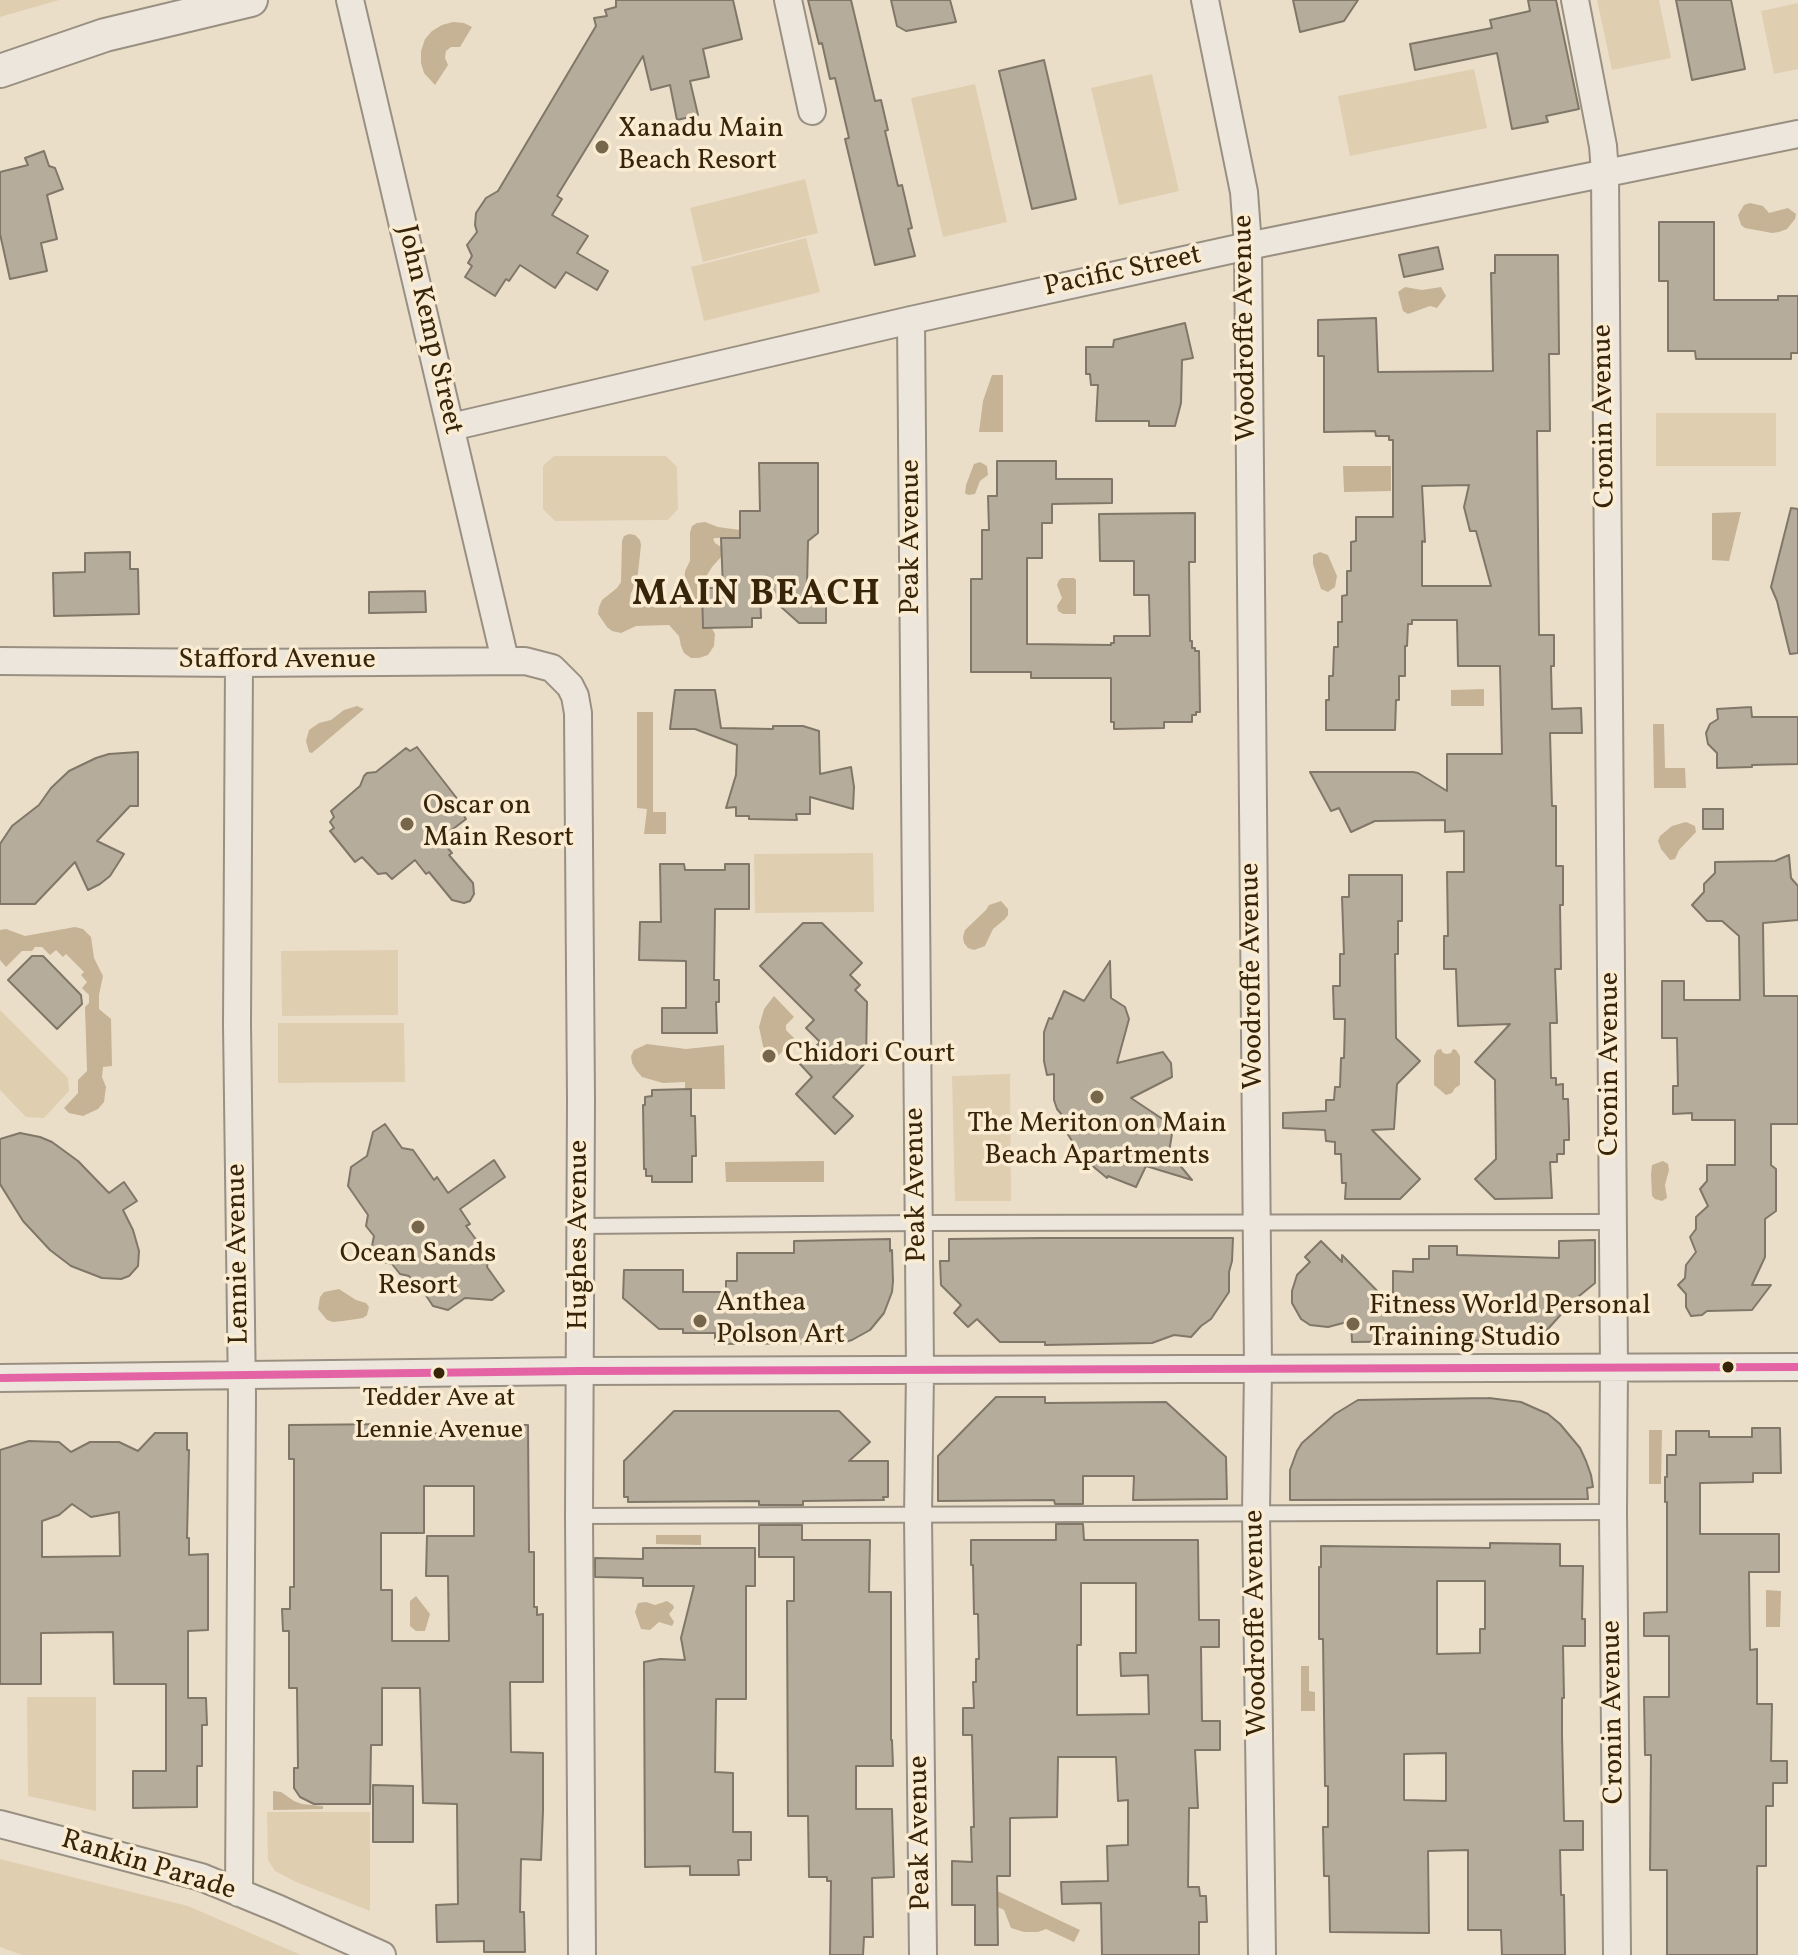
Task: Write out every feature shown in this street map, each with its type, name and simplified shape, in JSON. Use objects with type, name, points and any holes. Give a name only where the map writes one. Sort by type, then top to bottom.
[{"type":"street","points":[[0,71],[105,35],[251,0]]},
{"type":"street","name":"John Kemp Street","points":[[350,0],[505,660]]},
{"type":"street","points":[[788,0],[812,111]]},
{"type":"street","name":"Woodroffe Avenue","points":[[1205,0],[1244,192],[1248,246],[1262,1955]]},
{"type":"street","name":"Cronin Avenue","points":[[1575,0],[1603,146],[1605,173],[1617,1955]]},
{"type":"street","name":"Pacific Street","points":[[451,427],[911,320],[1248,246],[1798,134]]},
{"type":"street","name":"Peak Avenue","points":[[911,320],[923,1955]]},
{"type":"street","name":"Stafford Avenue","points":[[0,661],[239,663],[505,660],[552,668]]},
{"type":"street","name":"Lennie Avenue","points":[[239,663],[239,1893]]},
{"type":"street","name":"Hughes Avenue","points":[[552,668],[570,686],[578,713],[582,1955]]},
{"type":"street","points":[[0,1378],[580,1371],[1798,1367]]},
{"type":"street","name":"Rankin Parade","points":[[0,1824],[201,1877],[382,1955]]},
{"type":"lane","points":[[581,1226],[1613,1222]]},
{"type":"lane","points":[[579,1516],[1613,1512]]},
{"type":"shaded area","points":[[0,0],[59,0],[0,17]]},
{"type":"shaded area","points":[[1597,0],[1659,0],[1671,58],[1612,70]]},
{"type":"shaded area","points":[[1798,3],[1798,69],[1774,74],[1761,11]]},
{"type":"shaded area","points":[[453,22],[472,27],[460,47],[451,47],[446,51],[448,65],[435,85],[424,73],[421,51],[432,31]]},
{"type":"shaded area","points":[[1474,69],[1487,128],[1350,156],[1338,96]]},
{"type":"shaded area","points":[[1152,74],[1179,191],[1119,205],[1091,88]]},
{"type":"shaded area","points":[[975,84],[1007,222],[943,237],[911,98]]},
{"type":"shaded area","points":[[805,179],[818,233],[703,262],[690,208]]},
{"type":"shaded area","points":[[1744,205],[1763,206],[1769,213],[1788,208],[1796,214],[1795,219],[1787,229],[1779,232],[1745,228],[1738,215]]},
{"type":"shaded area","points":[[806,238],[820,292],[704,321],[691,267]]},
{"type":"shaded area","points":[[1405,287],[1422,290],[1441,287],[1446,296],[1437,308],[1430,306],[1408,314],[1403,311],[1398,292]]},
{"type":"shaded area","points":[[992,375],[1003,375],[1003,432],[979,432],[983,401]]},
{"type":"shaded area","points":[[1656,413],[1776,413],[1776,466],[1656,466]]},
{"type":"shaded area","points":[[554,456],[666,456],[677,467],[678,509],[668,520],[555,521],[543,509],[543,466]]},
{"type":"shaded area","points":[[980,462],[987,466],[988,475],[980,481],[975,494],[968,495],[965,493],[966,485],[974,464]]},
{"type":"shaded area","points":[[1343,466],[1391,466],[1391,491],[1344,492]]},
{"type":"shaded area","points":[[1741,512],[1729,561],[1712,560],[1712,513]]},
{"type":"shaded area","points":[[705,522],[740,530],[741,538],[713,539],[721,547],[721,557],[707,575],[702,590],[703,625],[711,627],[715,634],[714,646],[708,655],[691,658],[684,653],[679,636],[669,625],[636,626],[621,633],[607,627],[598,614],[599,607],[621,582],[624,536],[635,535],[641,545],[638,573],[630,599],[633,605],[678,603],[684,597],[692,526]]},
{"type":"shaded area","points":[[1320,552],[1328,555],[1337,576],[1335,587],[1328,592],[1321,589],[1313,564],[1313,555]]},
{"type":"shaded area","points":[[1062,578],[1076,580],[1076,614],[1058,611],[1057,606],[1062,598],[1057,585]]},
{"type":"shaded area","points":[[1484,689],[1484,706],[1451,706],[1451,690]]},
{"type":"shaded area","points":[[357,706],[364,709],[312,753],[309,752],[306,741],[309,730]]},
{"type":"shaded area","points":[[637,712],[653,712],[653,812],[666,812],[666,834],[644,834],[647,809],[637,808]]},
{"type":"shaded area","points":[[1653,724],[1664,724],[1665,768],[1685,768],[1686,788],[1654,788]]},
{"type":"shaded area","points":[[1686,822],[1695,826],[1696,832],[1675,859],[1670,860],[1661,849],[1660,836],[1672,826]]},
{"type":"shaded area","points":[[873,853],[874,912],[755,913],[754,854]]},
{"type":"shaded area","points":[[1001,901],[1008,909],[1008,915],[993,929],[985,946],[974,950],[968,948],[963,937],[965,930],[989,905]]},
{"type":"shaded area","points":[[75,927],[83,929],[91,937],[94,958],[103,976],[99,1009],[111,1019],[112,1066],[103,1067],[102,1077],[106,1087],[104,1102],[98,1109],[83,1116],[69,1113],[64,1108],[78,1093],[78,1080],[87,1071],[85,1007],[89,1003],[89,995],[82,988],[87,982],[81,975],[84,972],[66,954],[63,957],[56,950],[50,955],[42,947],[22,951],[6,967],[0,960],[0,930],[25,936]]},
{"type":"shaded area","points":[[398,950],[398,1015],[282,1016],[281,951]]},
{"type":"shaded area","points":[[774,996],[794,1017],[786,1025],[786,1030],[795,1039],[773,1061],[763,1046],[759,1027],[764,1009]]},
{"type":"shaded area","points":[[0,1010],[68,1078],[69,1091],[44,1118],[26,1117],[0,1090]]},
{"type":"shaded area","points":[[278,1023],[404,1023],[405,1082],[278,1083]]},
{"type":"shaded area","points":[[647,1044],[686,1049],[724,1045],[725,1089],[685,1089],[685,1082],[663,1083],[642,1077],[631,1056],[634,1050]]},
{"type":"shaded area","points":[[1441,1049],[1447,1054],[1456,1050],[1460,1056],[1460,1085],[1446,1095],[1434,1085],[1434,1056]]},
{"type":"shaded area","points":[[1010,1074],[1011,1201],[955,1201],[952,1076]]},
{"type":"shaded area","points":[[824,1161],[824,1182],[726,1182],[725,1162]]},
{"type":"shaded area","points":[[1663,1161],[1668,1164],[1669,1170],[1665,1185],[1667,1198],[1662,1201],[1652,1196],[1651,1174],[1652,1165]]},
{"type":"shaded area","points":[[339,1289],[366,1303],[369,1307],[367,1315],[343,1321],[327,1320],[318,1309],[320,1297],[324,1292]]},
{"type":"shaded area","points":[[1649,1430],[1662,1430],[1661,1484],[1649,1484]]},
{"type":"shaded area","points":[[656,1535],[701,1535],[701,1545],[656,1544]]},
{"type":"shaded area","points":[[1766,1590],[1781,1591],[1780,1627],[1766,1627]]},
{"type":"shaded area","points":[[416,1596],[430,1614],[425,1631],[416,1631],[410,1626],[410,1601]]},
{"type":"shaded area","points":[[667,1601],[674,1608],[669,1614],[674,1622],[672,1626],[659,1622],[650,1630],[641,1629],[635,1612],[638,1603],[655,1605]]},
{"type":"shaded area","points":[[1301,1666],[1309,1666],[1309,1691],[1315,1692],[1315,1711],[1301,1711]]},
{"type":"shaded area","points":[[27,1697],[96,1697],[96,1811],[28,1796]]},
{"type":"shaded area","points":[[273,1791],[302,1804],[323,1806],[323,1809],[273,1810]]},
{"type":"shaded area","points":[[267,1812],[370,1812],[370,1911],[275,1871],[268,1860]]},
{"type":"shaded area","points":[[0,1859],[188,1906],[301,1955],[22,1955],[0,1947]]},
{"type":"shaded area","points":[[991,1888],[1080,1930],[1074,1942],[1046,1929],[1024,1932],[1011,1928],[1004,1910],[985,1901]]},
{"type":"building","points":[[616,0],[733,0],[742,39],[703,49],[709,77],[690,81],[698,115],[677,120],[670,85],[651,90],[643,56],[557,196],[562,199],[552,215],[588,236],[577,253],[608,271],[597,290],[566,272],[555,288],[520,265],[495,296],[465,277],[472,266],[468,263],[472,256],[467,245],[477,232],[476,213],[486,198],[498,191],[596,26],[594,18],[607,16],[605,10],[616,7]]},
{"type":"building","points":[[808,0],[851,0],[875,101],[881,100],[898,186],[902,185],[912,228],[908,229],[915,256],[875,265],[845,139],[849,138],[835,78],[830,79]]},
{"type":"building","points":[[891,0],[950,0],[956,22],[906,31],[897,26]]},
{"type":"building","points":[[1293,0],[1358,0],[1344,21],[1300,32]]},
{"type":"building","points":[[1528,0],[1556,0],[1579,109],[1546,116],[1548,122],[1512,129],[1497,53],[1415,70],[1410,44],[1492,28],[1490,20],[1530,11]]},
{"type":"building","points":[[1676,0],[1731,0],[1745,69],[1692,80]]},
{"type":"building","points":[[1044,60],[1076,199],[1032,209],[999,71]]},
{"type":"building","points":[[44,151],[63,189],[47,195],[57,239],[41,243],[47,271],[10,279],[0,234],[0,172],[28,165],[25,158]]},
{"type":"building","points":[[1659,222],[1714,222],[1714,300],[1778,300],[1778,296],[1798,296],[1798,353],[1791,353],[1791,359],[1696,359],[1695,351],[1668,351],[1668,281],[1659,281]]},
{"type":"building","points":[[1438,247],[1443,269],[1404,277],[1399,255]]},
{"type":"building","points":[[1495,255],[1558,255],[1559,354],[1549,354],[1550,431],[1537,431],[1539,635],[1554,635],[1552,709],[1581,708],[1582,733],[1550,733],[1552,806],[1556,806],[1556,866],[1563,866],[1561,969],[1555,969],[1557,1023],[1550,1023],[1551,1078],[1556,1078],[1556,1085],[1563,1084],[1563,1099],[1568,1099],[1569,1129],[1569,1140],[1564,1140],[1564,1154],[1557,1154],[1557,1162],[1550,1162],[1552,1198],[1495,1199],[1475,1179],[1496,1159],[1495,1080],[1475,1062],[1510,1024],[1458,1026],[1456,969],[1444,969],[1444,936],[1448,936],[1447,872],[1464,872],[1464,831],[1445,832],[1445,820],[1375,821],[1351,832],[1339,808],[1331,811],[1310,772],[1413,772],[1447,791],[1447,754],[1502,754],[1500,666],[1458,666],[1457,620],[1412,620],[1412,624],[1408,624],[1405,676],[1399,676],[1395,730],[1326,730],[1329,676],[1333,676],[1334,647],[1338,647],[1342,596],[1347,595],[1351,542],[1356,541],[1356,517],[1393,517],[1393,440],[1389,440],[1389,436],[1376,436],[1375,431],[1324,432],[1324,356],[1318,356],[1318,320],[1376,318],[1378,372],[1493,371],[1491,273],[1495,273]],"holes":[[[1469,485],[1464,507],[1470,531],[1476,531],[1491,586],[1422,586],[1422,541],[1425,542],[1422,486]]]},
{"type":"building","points":[[1185,323],[1193,358],[1182,360],[1181,403],[1175,426],[1149,426],[1149,421],[1096,421],[1098,385],[1091,385],[1090,374],[1086,374],[1086,347],[1113,347],[1114,340]]},
{"type":"building","points":[[997,461],[1056,461],[1056,479],[1112,479],[1112,503],[1052,504],[1052,523],[1042,523],[1042,558],[1027,558],[1027,644],[1111,645],[1114,636],[1150,636],[1149,595],[1134,595],[1134,561],[1100,561],[1099,514],[1195,513],[1195,562],[1189,562],[1190,641],[1192,648],[1199,651],[1200,712],[1192,715],[1192,722],[1164,722],[1164,728],[1114,729],[1114,722],[1111,722],[1111,678],[1031,678],[1031,672],[971,672],[971,579],[982,579],[982,530],[989,530],[988,496],[997,496]]},
{"type":"building","points":[[759,463],[818,463],[818,533],[808,541],[807,587],[816,587],[826,596],[826,623],[799,623],[760,588],[761,618],[752,618],[752,627],[703,628],[702,588],[723,588],[721,538],[740,538],[740,511],[760,511]]},
{"type":"building","points":[[1791,508],[1798,509],[1798,653],[1790,654],[1771,587]]},
{"type":"building","points":[[130,552],[130,569],[138,569],[139,614],[54,616],[53,573],[85,572],[85,553]]},
{"type":"building","points":[[425,591],[426,612],[369,613],[369,592]]},
{"type":"building","points":[[675,690],[715,690],[721,728],[803,726],[819,731],[820,774],[851,767],[853,809],[810,797],[810,814],[796,814],[797,820],[736,816],[736,807],[726,808],[736,775],[737,745],[695,729],[670,729]]},
{"type":"building","points":[[1751,707],[1752,717],[1798,717],[1798,764],[1717,768],[1717,753],[1708,744],[1706,733],[1710,724],[1718,719],[1717,709]]},
{"type":"building","points":[[417,747],[462,805],[460,810],[466,819],[440,839],[452,853],[449,855],[473,883],[474,894],[470,901],[464,903],[452,900],[415,860],[392,879],[386,873],[378,874],[362,857],[355,862],[330,831],[334,828],[330,822],[334,817],[331,811],[360,786],[367,773],[376,772],[406,748],[410,751]]},
{"type":"building","points":[[138,752],[138,806],[130,806],[97,841],[124,854],[110,876],[88,890],[75,862],[35,904],[0,904],[0,844],[12,826],[39,805],[69,771],[109,754]]},
{"type":"building","points":[[1703,809],[1723,809],[1723,829],[1703,829]]},
{"type":"building","points":[[1789,855],[1791,878],[1798,886],[1798,920],[1763,923],[1764,996],[1798,996],[1798,1124],[1771,1124],[1771,1165],[1776,1169],[1776,1211],[1765,1219],[1765,1257],[1752,1285],[1771,1285],[1752,1310],[1707,1311],[1691,1316],[1686,1307],[1686,1294],[1678,1285],[1685,1278],[1686,1265],[1696,1252],[1690,1237],[1696,1229],[1696,1217],[1708,1206],[1700,1189],[1707,1181],[1707,1165],[1735,1165],[1735,1120],[1692,1120],[1692,1113],[1673,1114],[1673,1086],[1678,1086],[1677,1038],[1662,1038],[1662,981],[1684,981],[1684,1000],[1740,1000],[1739,936],[1722,921],[1707,921],[1692,905],[1704,892],[1704,884],[1715,873],[1715,862],[1775,861]]},
{"type":"building","points":[[660,864],[684,864],[685,870],[725,870],[725,864],[749,864],[749,909],[715,909],[714,980],[719,980],[717,1033],[662,1033],[662,1008],[686,1008],[686,961],[639,960],[640,922],[661,922]]},
{"type":"building","points":[[1349,875],[1402,875],[1402,921],[1398,921],[1398,954],[1395,954],[1396,1038],[1420,1061],[1397,1084],[1394,1129],[1372,1130],[1420,1179],[1400,1199],[1345,1199],[1346,1183],[1342,1183],[1341,1154],[1335,1154],[1335,1142],[1326,1141],[1325,1130],[1283,1128],[1283,1113],[1326,1111],[1326,1100],[1334,1100],[1335,1087],[1340,1087],[1345,1019],[1334,1019],[1333,986],[1340,986],[1340,954],[1344,954],[1342,897],[1349,897]]},
{"type":"building","points":[[803,923],[822,923],[862,963],[850,975],[860,985],[855,990],[867,1002],[866,1062],[833,1097],[853,1116],[835,1134],[796,1094],[812,1077],[800,1064],[820,1042],[806,1028],[814,1020],[760,966]]},
{"type":"building","points":[[32,956],[43,956],[81,995],[82,1004],[57,1029],[8,980]]},
{"type":"building","points":[[1110,961],[1111,998],[1125,1007],[1129,1019],[1117,1063],[1163,1052],[1171,1063],[1172,1077],[1131,1098],[1167,1122],[1172,1134],[1169,1152],[1192,1180],[1146,1166],[1136,1187],[1107,1178],[1083,1158],[1067,1133],[1074,1129],[1057,1109],[1054,1074],[1047,1075],[1044,1061],[1044,1032],[1049,1018],[1052,1019],[1064,991],[1084,1001]]},
{"type":"building","points":[[691,1089],[696,1156],[692,1156],[692,1182],[652,1182],[652,1176],[646,1176],[644,1169],[645,1097],[652,1096],[652,1090]]},
{"type":"building","points":[[385,1124],[402,1148],[413,1150],[434,1180],[437,1177],[448,1193],[494,1160],[505,1177],[460,1209],[470,1224],[466,1226],[489,1257],[487,1267],[504,1291],[492,1300],[465,1298],[448,1310],[433,1306],[419,1285],[409,1276],[400,1274],[392,1264],[384,1262],[372,1246],[374,1236],[366,1226],[368,1215],[348,1186],[351,1167],[367,1156],[373,1132]]},
{"type":"building","points":[[20,1133],[52,1142],[78,1161],[109,1193],[124,1182],[137,1201],[123,1210],[139,1251],[138,1266],[129,1276],[121,1279],[102,1278],[71,1266],[50,1250],[23,1221],[0,1184],[0,1139]]},
{"type":"building","points":[[1233,1238],[1229,1292],[1211,1319],[1191,1337],[1174,1335],[1152,1343],[1045,1345],[1045,1342],[1000,1342],[977,1319],[968,1327],[954,1313],[961,1305],[941,1285],[940,1261],[949,1261],[949,1239]]},
{"type":"building","points":[[890,1239],[893,1281],[884,1313],[870,1330],[842,1343],[715,1344],[715,1333],[659,1329],[623,1298],[624,1270],[683,1270],[683,1292],[726,1292],[726,1281],[737,1281],[737,1253],[794,1253],[794,1241]]},
{"type":"building","points":[[1595,1240],[1595,1283],[1573,1301],[1538,1340],[1352,1342],[1351,1321],[1328,1327],[1310,1325],[1301,1319],[1292,1303],[1297,1275],[1310,1262],[1305,1257],[1321,1241],[1342,1262],[1342,1255],[1393,1307],[1393,1271],[1413,1272],[1413,1259],[1429,1259],[1429,1246],[1457,1246],[1457,1255],[1559,1258],[1559,1241]]},
{"type":"building","points":[[996,1397],[1045,1397],[1045,1403],[1166,1402],[1226,1457],[1227,1499],[1133,1500],[1134,1476],[1083,1476],[1083,1504],[1055,1504],[1054,1500],[938,1501],[938,1456]]},
{"type":"building","points":[[1489,1398],[1521,1402],[1548,1414],[1560,1424],[1580,1448],[1586,1461],[1593,1487],[1587,1488],[1588,1499],[1290,1500],[1290,1470],[1302,1443],[1335,1414],[1358,1400]]},
{"type":"building","points":[[674,1411],[839,1411],[870,1442],[849,1461],[888,1461],[888,1497],[883,1497],[884,1500],[803,1501],[803,1505],[759,1505],[759,1501],[628,1502],[628,1497],[624,1497],[624,1461]]},
{"type":"building","points":[[398,1424],[398,1431],[428,1430],[429,1434],[481,1432],[481,1425],[528,1425],[529,1552],[534,1552],[534,1607],[537,1607],[537,1615],[543,1614],[543,1682],[510,1682],[511,1752],[543,1753],[543,1811],[541,1860],[521,1859],[520,1912],[524,1912],[525,1952],[484,1952],[484,1941],[437,1942],[436,1905],[458,1904],[457,1804],[423,1803],[420,1688],[382,1688],[382,1745],[371,1745],[370,1804],[314,1804],[300,1797],[294,1788],[294,1768],[298,1768],[297,1688],[289,1688],[289,1631],[283,1631],[282,1609],[290,1609],[290,1587],[294,1587],[294,1459],[289,1459],[289,1425]],"holes":[[[424,1486],[474,1486],[474,1536],[427,1536],[426,1576],[448,1576],[449,1641],[392,1641],[392,1590],[381,1590],[381,1533],[424,1533]]]},
{"type":"building","points":[[1752,1428],[1780,1428],[1781,1473],[1753,1473],[1753,1482],[1700,1483],[1700,1534],[1779,1534],[1779,1572],[1749,1572],[1750,1650],[1757,1649],[1757,1704],[1772,1704],[1771,1761],[1787,1761],[1787,1783],[1773,1783],[1773,1806],[1766,1806],[1766,1866],[1757,1866],[1757,1955],[1667,1955],[1667,1870],[1650,1870],[1651,1755],[1645,1755],[1644,1697],[1669,1697],[1669,1636],[1644,1636],[1644,1613],[1667,1612],[1667,1455],[1676,1455],[1676,1431],[1709,1431],[1709,1437],[1752,1437]]},
{"type":"building","points":[[155,1433],[187,1433],[189,1555],[208,1554],[208,1630],[188,1631],[188,1698],[206,1698],[207,1725],[202,1725],[202,1766],[197,1766],[197,1807],[133,1808],[133,1771],[166,1771],[166,1684],[114,1684],[113,1632],[41,1633],[41,1684],[0,1684],[0,1450],[29,1441],[59,1442],[71,1452],[90,1442],[119,1442],[138,1451]],"holes":[[[72,1504],[91,1517],[119,1512],[120,1556],[42,1557],[42,1521],[59,1515]]]},
{"type":"building","points":[[1056,1524],[1083,1524],[1084,1540],[1198,1540],[1199,1620],[1219,1620],[1219,1647],[1201,1647],[1202,1721],[1220,1721],[1220,1750],[1195,1750],[1198,1808],[1189,1808],[1188,1887],[1199,1887],[1200,1896],[1206,1896],[1207,1922],[1199,1922],[1199,1955],[1102,1955],[1101,1903],[1062,1904],[1061,1882],[1108,1881],[1107,1846],[1128,1845],[1128,1800],[1118,1801],[1116,1757],[1058,1757],[1057,1817],[1010,1818],[1010,1876],[997,1876],[998,1945],[975,1945],[975,1905],[952,1905],[952,1861],[972,1862],[971,1827],[974,1827],[972,1735],[963,1735],[963,1708],[974,1708],[973,1682],[976,1682],[976,1659],[979,1659],[971,1540],[1056,1540]],"holes":[[[1081,1583],[1136,1583],[1136,1653],[1120,1653],[1121,1676],[1148,1675],[1149,1714],[1077,1715]]]},
{"type":"building","points":[[759,1525],[802,1525],[802,1540],[870,1540],[869,1592],[891,1592],[893,1766],[856,1766],[856,1809],[892,1809],[894,1877],[872,1878],[873,1937],[864,1937],[863,1955],[830,1955],[831,1881],[827,1881],[827,1877],[809,1877],[808,1816],[788,1816],[787,1601],[794,1601],[794,1557],[759,1557]]},
{"type":"building","points":[[1490,1543],[1560,1544],[1560,1566],[1583,1566],[1585,1646],[1563,1646],[1564,1821],[1583,1821],[1583,1850],[1560,1850],[1565,1955],[1502,1955],[1501,1930],[1468,1930],[1468,1850],[1428,1851],[1429,1933],[1330,1932],[1329,1876],[1324,1876],[1323,1827],[1328,1827],[1328,1786],[1325,1786],[1323,1639],[1319,1639],[1321,1546],[1490,1548]],"holes":[[[1437,1581],[1485,1581],[1485,1629],[1480,1629],[1480,1653],[1437,1654]],[[1446,1753],[1446,1801],[1404,1800],[1404,1754]]]},
{"type":"building","points":[[643,1548],[755,1548],[755,1586],[746,1586],[746,1699],[716,1699],[715,1772],[733,1773],[733,1832],[751,1832],[751,1860],[738,1860],[739,1875],[690,1875],[690,1866],[645,1867],[644,1662],[685,1660],[681,1638],[694,1586],[643,1586],[643,1578],[595,1577],[595,1558],[643,1559]]},
{"type":"building","points":[[373,1785],[413,1786],[413,1842],[373,1842]]},
{"type":"transit line","points":[[0,1378],[580,1371],[1798,1367]]},
{"type":"place","name":"Xanadu Main Beach Resort","points":[[602,147]]},
{"type":"place","name":"Oscar on Main Resort","points":[[407,824]]},
{"type":"place","name":"Chidori Court","points":[[769,1056]]},
{"type":"place","name":"The Meriton on Main Beach Apartments","points":[[1097,1097]]},
{"type":"place","name":"Ocean Sands Resort","points":[[418,1227]]},
{"type":"place","name":"Anthea Polson Art","points":[[700,1321]]},
{"type":"place","name":"Fitness World Personal Training Studio","points":[[1353,1324]]},
{"type":"place","name":"Tedder Ave at Lennie Avenue","points":[[439,1373]]},
{"type":"district","name":"MAIN BEACH","points":[[757,597]]}]
